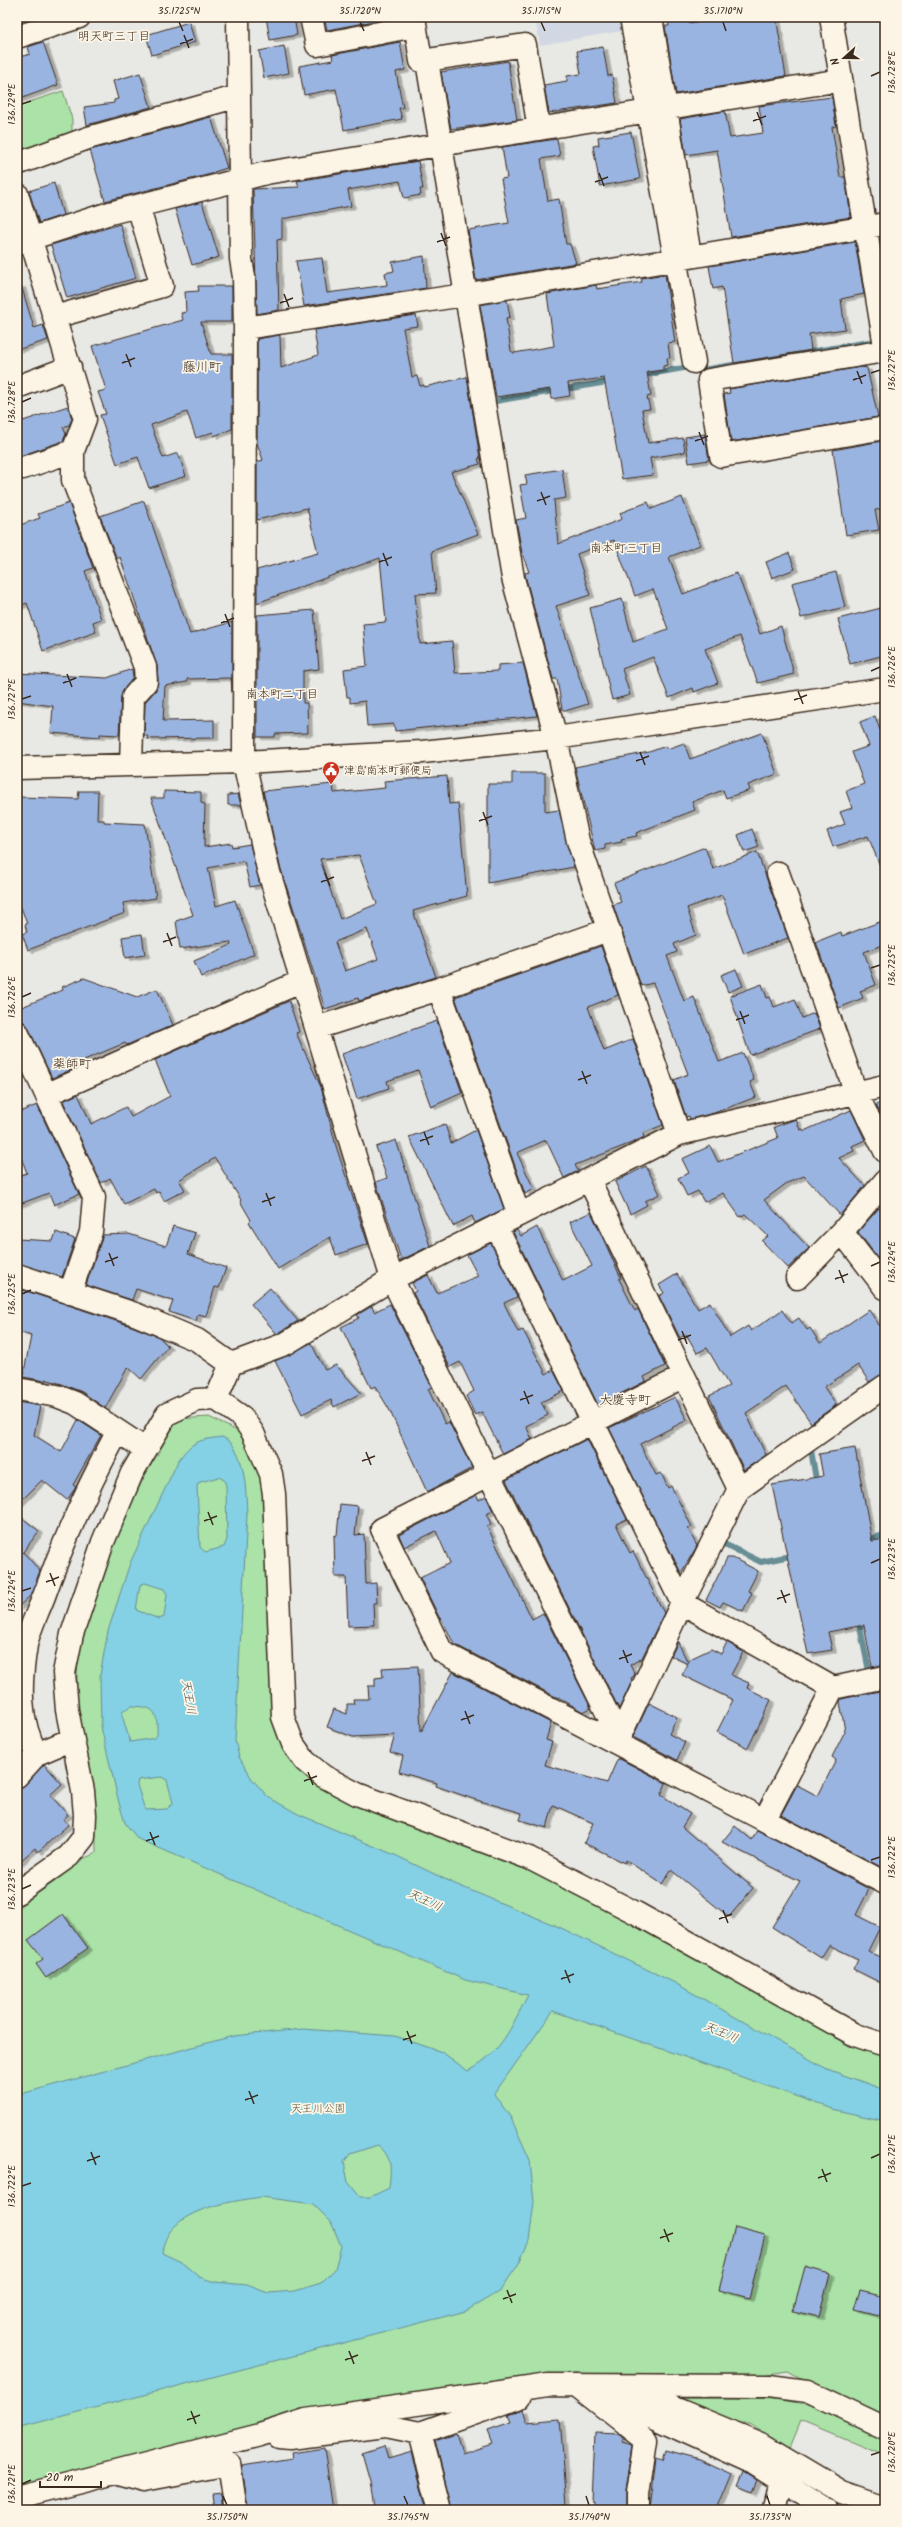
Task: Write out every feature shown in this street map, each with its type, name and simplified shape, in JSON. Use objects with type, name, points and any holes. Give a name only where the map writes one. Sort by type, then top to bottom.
[{"type":"street","points":[[17,37],[79,17]]},
{"type":"street","points":[[238,17],[241,259],[244,276],[246,328],[244,762],[268,870],[392,1279],[611,1721],[618,1742]]},
{"type":"street","points":[[311,17],[317,45],[415,21],[421,61],[525,45],[539,129]]},
{"type":"street","points":[[631,17],[657,110],[683,258],[694,362]]},
{"type":"street","points":[[651,17],[657,110]]},
{"type":"street","points":[[831,17],[841,80],[875,225],[885,346]]},
{"type":"street","points":[[427,60],[464,295],[513,578],[556,738],[578,841],[679,1134]]},
{"type":"street","points":[[24,241],[138,206],[240,179],[841,80]]},
{"type":"street","points":[[17,164],[88,138],[239,96]]},
{"type":"street","points":[[17,194],[24,241],[55,317],[85,419],[74,451],[73,480],[145,667],[146,682],[133,697],[131,765]]},
{"type":"street","points":[[55,317],[162,286],[138,206]]},
{"type":"street","points":[[246,328],[464,295],[875,225]]},
{"type":"street","points":[[885,351],[709,380],[721,456],[885,428]]},
{"type":"street","points":[[17,387],[70,367]]},
{"type":"street","points":[[23,468],[74,451]]},
{"type":"street","points":[[17,768],[244,762],[422,752],[556,738],[885,689]]},
{"type":"street","points":[[778,873],[856,1093],[885,1151]]},
{"type":"street","points":[[316,1028],[439,989],[608,930]]},
{"type":"street","points":[[48,1094],[302,981]]},
{"type":"street","points":[[439,989],[519,1215]]},
{"type":"street","points":[[17,1032],[31,1065],[48,1094],[94,1196],[90,1232],[70,1293]]},
{"type":"street","points":[[216,1399],[231,1364],[285,1344],[392,1279],[679,1134],[885,1086]]},
{"type":"street","points":[[589,1180],[739,1489]]},
{"type":"street","points":[[797,1278],[842,1232],[885,1181]]},
{"type":"street","points":[[496,1226],[682,1602],[833,1688],[885,1677]]},
{"type":"street","points":[[842,1232],[885,1288]]},
{"type":"street","points":[[17,1276],[135,1314],[197,1340],[231,1364]]},
{"type":"street","points":[[684,1376],[382,1529],[442,1652],[618,1742],[885,1883]]},
{"type":"street","points":[[618,1742],[682,1602],[739,1489],[885,1386]]},
{"type":"street","points":[[17,1389],[57,1396],[75,1403],[145,1449]]},
{"type":"street","points":[[17,1893],[69,1856],[84,1837],[85,1815],[83,1791],[67,1710],[64,1673],[72,1634],[103,1542],[122,1494],[145,1449],[167,1414],[197,1400],[216,1399],[242,1417],[253,1433],[271,1474],[274,1494],[283,1717],[293,1744],[305,1761],[323,1776],[357,1794],[528,1858],[636,1913],[855,2035],[885,2045]]},
{"type":"street","points":[[37,1754],[28,1739],[22,1708],[22,1639],[73,1519],[117,1432]]},
{"type":"street","points":[[765,1819],[833,1688]]},
{"type":"street","points":[[17,1776],[37,1754],[72,1739]]},
{"type":"street","points":[[260,2435],[290,2438],[386,2426],[420,2433],[494,2408],[548,2385]]},
{"type":"street","points":[[17,2497],[260,2435],[306,2420],[548,2385],[769,2386],[808,2391],[885,2428]]},
{"type":"street","points":[[576,2385],[646,2440],[638,2493],[638,2510]]},
{"type":"street","points":[[612,2386],[619,2399],[644,2413],[750,2462],[827,2510]]},
{"type":"street","points":[[612,2386],[763,2445],[842,2492],[885,2507]]},
{"type":"street","points":[[420,2433],[440,2510]]},
{"type":"street","points":[[116,2472],[144,2480],[229,2464],[236,2510]]},
{"type":"street","points":[[773,2510],[780,2482]]},
{"type":"shaded area","points":[[424,17],[457,17],[425,22]]},
{"type":"shaded area","points":[[535,17],[625,17],[627,30],[540,45]]},
{"type":"green space","points":[[63,91],[72,119],[72,135],[25,152],[17,148],[17,106]]},
{"type":"green space","name":"天王川公園","points":[[209,1417],[241,1433],[261,1469],[298,1764],[547,1876],[885,2054],[885,2419],[830,2394],[788,2371],[741,2378],[616,2375],[17,2490],[17,1908],[57,1880],[78,1861],[96,1853],[93,1792],[79,1718],[77,1691],[79,1657],[86,1624],[103,1574],[127,1513],[145,1475],[167,1437],[179,1419]]},
{"type":"green space","points":[[656,2395],[777,2399],[813,2406],[885,2439],[885,2456],[801,2421],[789,2450],[749,2423],[726,2423]]},
{"type":"water","name":"天王川","points":[[222,1437],[230,1442],[236,1450],[243,1471],[246,1495],[247,1515],[235,1741],[239,1757],[252,1779],[268,1797],[298,1814],[397,1856],[455,1884],[559,1927],[675,1983],[827,2069],[885,2090],[885,2121],[836,2110],[553,2011],[494,2094],[511,2118],[530,2160],[534,2202],[529,2241],[518,2265],[500,2291],[466,2311],[17,2428],[17,2095],[233,2036],[303,2029],[395,2036],[442,2052],[468,2071],[490,2055],[498,2047],[510,2029],[528,1995],[465,1980],[138,1839],[125,1823],[101,1727],[100,1675],[108,1631],[130,1563],[178,1461],[192,1445]],"holes":[[[219,1477],[224,1480],[226,1486],[227,1539],[224,1547],[205,1552],[200,1547],[197,1486],[200,1482]],[[145,1583],[164,1589],[167,1594],[164,1617],[159,1619],[136,1610],[140,1585]],[[131,1706],[150,1709],[157,1720],[156,1737],[130,1742],[122,1715],[123,1711]],[[161,1777],[167,1780],[173,1803],[167,1809],[145,1810],[137,1785],[138,1780]],[[378,2145],[389,2159],[389,2188],[370,2197],[360,2197],[348,2182],[344,2162],[350,2154]],[[262,2197],[313,2204],[331,2222],[341,2246],[335,2269],[321,2283],[295,2291],[268,2293],[247,2285],[215,2282],[199,2277],[181,2262],[162,2253],[166,2238],[175,2226],[186,2217],[216,2205]]]},
{"type":"building","points":[[266,17],[294,17],[297,35],[270,40]]},
{"type":"building","points":[[324,17],[395,17],[327,30]]},
{"type":"building","points":[[668,17],[687,17],[688,23],[735,17],[776,17],[786,76],[676,94],[665,26],[669,26]]},
{"type":"building","points":[[189,22],[195,42],[152,55],[146,35]]},
{"type":"building","points":[[43,42],[58,85],[17,100],[17,58],[30,54],[28,47]]},
{"type":"building","points":[[400,42],[405,70],[396,72],[403,108],[399,108],[402,119],[344,130],[336,89],[304,95],[299,66],[333,60],[332,55]]},
{"type":"building","points":[[284,46],[289,73],[264,78],[259,51]]},
{"type":"building","points":[[603,47],[608,76],[612,75],[617,103],[549,113],[544,85],[567,81],[567,76],[581,74],[577,51]]},
{"type":"building","points":[[508,61],[517,120],[451,129],[441,72]]},
{"type":"building","points":[[140,73],[151,107],[87,125],[84,107],[114,103],[114,100],[118,99],[113,81]]},
{"type":"building","points":[[832,97],[836,126],[832,127],[840,177],[845,177],[851,217],[731,237],[717,150],[686,155],[680,119],[725,111],[730,138],[763,133],[759,106]]},
{"type":"building","points":[[211,117],[227,168],[214,172],[215,173],[105,201],[90,150]]},
{"type":"building","points":[[631,132],[640,179],[600,186],[593,146],[599,145],[598,137]]},
{"type":"building","points":[[557,139],[560,156],[541,159],[548,201],[559,199],[566,244],[570,244],[576,263],[476,280],[468,230],[509,223],[501,179],[507,178],[502,147]]},
{"type":"building","points":[[418,161],[423,189],[420,189],[421,195],[404,198],[400,181],[348,190],[351,206],[282,219],[282,239],[277,240],[279,310],[257,314],[253,189],[299,187],[297,181]]},
{"type":"building","points":[[54,183],[63,215],[39,223],[29,191]]},
{"type":"building","points":[[202,202],[219,257],[192,265],[175,209]]},
{"type":"building","points":[[120,224],[136,278],[67,298],[51,245]]},
{"type":"building","points":[[855,242],[864,294],[841,299],[845,329],[809,334],[811,350],[734,363],[722,287],[713,289],[709,266]]},
{"type":"building","points":[[424,256],[426,288],[304,306],[296,261],[322,258],[327,293],[387,285],[385,273],[394,271],[392,262]]},
{"type":"building","points":[[665,274],[675,342],[668,343],[670,358],[667,358],[668,365],[663,366],[663,370],[647,372],[651,396],[647,397],[650,409],[642,410],[648,443],[683,438],[685,452],[650,458],[653,475],[622,479],[604,378],[568,383],[570,396],[551,399],[550,389],[496,397],[480,305],[507,300],[510,317],[506,318],[511,351],[514,353],[554,346],[547,294],[596,285],[597,289],[642,282],[641,278]]},
{"type":"building","points":[[21,285],[34,328],[43,325],[48,340],[17,350],[17,286]]},
{"type":"building","points":[[198,286],[232,286],[232,322],[201,322],[211,354],[232,354],[232,429],[214,436],[213,432],[196,438],[187,412],[151,425],[163,458],[178,453],[186,476],[149,488],[138,457],[117,464],[100,415],[106,414],[98,392],[106,390],[92,346],[183,320],[181,313],[186,312],[185,292],[199,291]]},
{"type":"building","points":[[416,315],[418,326],[403,328],[412,377],[417,376],[420,386],[424,385],[424,387],[467,377],[480,458],[478,459],[480,464],[451,472],[478,534],[432,551],[436,593],[415,594],[420,644],[452,641],[455,673],[498,671],[498,665],[523,663],[537,716],[395,731],[394,724],[367,726],[365,701],[350,703],[350,697],[347,697],[344,669],[367,666],[363,624],[386,622],[380,558],[257,603],[257,570],[318,553],[307,508],[257,520],[257,462],[263,460],[257,443],[257,339],[280,335],[281,368],[318,355],[314,330]]},
{"type":"building","points":[[862,367],[867,368],[878,417],[731,442],[724,394],[730,393],[729,389]]},
{"type":"building","points":[[68,406],[72,419],[69,425],[63,427],[66,434],[63,441],[17,457],[17,423]]},
{"type":"building","points":[[705,434],[709,460],[689,463],[685,437]]},
{"type":"building","points":[[882,441],[883,448],[885,448],[885,509],[875,510],[879,530],[846,535],[833,450]]},
{"type":"building","points":[[562,469],[566,498],[554,500],[558,544],[622,519],[620,513],[648,502],[651,509],[682,497],[700,545],[669,557],[683,594],[737,573],[760,634],[781,626],[794,674],[758,683],[740,636],[705,649],[718,683],[694,692],[693,688],[669,698],[653,657],[622,669],[630,695],[612,700],[590,608],[622,599],[633,642],[668,629],[653,589],[635,596],[614,540],[577,554],[590,595],[556,606],[588,704],[565,711],[562,709],[557,679],[553,679],[525,575],[525,573],[529,572],[522,553],[516,520],[526,518],[520,485],[527,484],[525,475]]},
{"type":"building","points":[[144,501],[190,634],[232,622],[232,692],[231,678],[187,679],[187,682],[165,686],[163,721],[214,720],[214,738],[147,739],[148,736],[144,736],[145,702],[156,690],[158,681],[157,666],[120,557],[117,559],[100,516]]},
{"type":"building","points":[[69,503],[93,568],[85,571],[101,619],[93,622],[96,632],[43,651],[27,603],[17,607],[17,526],[40,518],[38,514]]},
{"type":"building","points":[[789,553],[795,569],[772,578],[766,562]]},
{"type":"building","points":[[836,572],[845,607],[801,618],[792,583]]},
{"type":"building","points":[[885,607],[885,655],[850,664],[838,619]]},
{"type":"building","points":[[314,610],[319,669],[303,671],[303,703],[307,703],[308,733],[275,734],[275,737],[257,737],[257,615]]},
{"type":"building","points":[[132,669],[133,678],[124,689],[121,697],[119,735],[100,734],[100,737],[51,733],[53,706],[17,701],[17,673],[107,678]]},
{"type":"building","points":[[875,716],[880,730],[885,728],[884,876],[868,836],[833,847],[827,831],[845,824],[840,812],[852,808],[846,791],[864,784],[852,752],[869,746],[860,722]]},
{"type":"building","points":[[762,733],[777,774],[748,785],[750,790],[726,798],[723,790],[692,802],[695,810],[636,833],[637,836],[621,839],[622,842],[605,845],[605,849],[595,851],[575,767],[649,752],[666,746],[667,749],[684,743],[690,759]]},
{"type":"building","points":[[512,773],[545,773],[545,812],[559,810],[574,867],[488,883],[488,784],[512,784]]},
{"type":"building","points":[[447,776],[449,804],[458,803],[467,896],[413,911],[436,977],[359,1001],[358,998],[325,1009],[280,866],[263,791],[333,784],[334,793],[385,788],[384,781]],"holes":[[[359,855],[377,904],[340,919],[320,859]],[[367,929],[378,959],[345,971],[335,942]]]},
{"type":"building","points":[[79,791],[98,791],[97,820],[104,820],[104,822],[145,824],[156,898],[123,903],[125,913],[28,950],[22,934],[27,932],[25,925],[27,924],[17,896],[20,797],[78,799]]},
{"type":"building","points":[[164,791],[201,792],[201,803],[205,804],[204,847],[231,843],[232,847],[250,844],[260,885],[250,887],[244,861],[208,868],[216,906],[235,900],[254,954],[201,977],[194,961],[231,945],[230,942],[180,949],[176,921],[193,915],[151,798],[164,798]]},
{"type":"building","points":[[238,794],[241,805],[228,805],[228,795]]},
{"type":"building","points":[[752,829],[759,847],[744,852],[738,835]]},
{"type":"building","points":[[705,847],[713,869],[757,852],[788,938],[744,954],[722,895],[687,908],[696,935],[674,944],[677,952],[667,956],[684,1001],[694,997],[719,1062],[743,1053],[754,1080],[750,1082],[756,1097],[714,1113],[690,1119],[689,1116],[686,1117],[674,1080],[688,1074],[653,983],[641,986],[613,905],[621,902],[614,883]]},
{"type":"building","points":[[885,920],[885,944],[864,952],[876,985],[860,991],[863,998],[839,1008],[816,942],[841,932],[842,936]]},
{"type":"building","points":[[142,934],[145,955],[125,958],[122,937]]},
{"type":"building","points":[[601,946],[618,995],[588,1007],[604,1051],[633,1039],[663,1125],[643,1133],[644,1137],[634,1142],[575,1165],[578,1171],[564,1178],[546,1140],[517,1153],[534,1189],[525,1194],[455,997]]},
{"type":"building","points":[[736,969],[743,986],[728,992],[721,975]]},
{"type":"building","points":[[84,978],[137,997],[157,989],[173,1025],[127,1045],[125,1043],[84,1060],[85,1064],[52,1078],[28,1027],[24,1022],[17,1020],[17,1009],[63,990],[62,987]]},
{"type":"building","points":[[762,984],[767,998],[770,997],[774,1007],[795,999],[802,1018],[814,1013],[820,1029],[750,1055],[730,996]]},
{"type":"building","points":[[289,1001],[299,1032],[296,1033],[321,1087],[336,1146],[368,1244],[336,1255],[330,1237],[278,1269],[249,1222],[251,1220],[240,1201],[241,1200],[215,1158],[179,1180],[185,1190],[164,1201],[159,1191],[156,1193],[154,1189],[124,1204],[110,1178],[101,1183],[63,1101],[78,1094],[91,1124],[126,1107],[131,1117],[170,1096],[155,1060]]},
{"type":"building","points":[[437,1021],[462,1093],[431,1107],[418,1070],[387,1081],[389,1088],[357,1099],[342,1054]]},
{"type":"building","points":[[885,1101],[885,1123],[876,1105]]},
{"type":"building","points":[[37,1105],[79,1194],[54,1205],[49,1193],[17,1205],[17,1176],[27,1173],[17,1147],[17,1113]]},
{"type":"building","points":[[851,1110],[865,1140],[852,1146],[854,1151],[839,1158],[865,1186],[840,1215],[804,1176],[787,1183],[764,1200],[809,1248],[788,1268],[762,1241],[768,1236],[745,1214],[740,1217],[723,1193],[704,1202],[698,1191],[687,1196],[678,1178],[689,1173],[682,1159],[710,1146],[718,1162],[778,1138],[774,1127],[796,1119],[800,1130],[803,1129],[804,1131]]},
{"type":"building","points":[[445,1124],[451,1143],[476,1130],[504,1209],[475,1223],[472,1216],[453,1226],[409,1137]]},
{"type":"building","points":[[396,1140],[430,1246],[401,1260],[376,1182],[387,1178],[376,1147]]},
{"type":"building","points":[[646,1166],[660,1194],[645,1201],[647,1205],[630,1214],[615,1182]]},
{"type":"building","points":[[879,1208],[885,1215],[885,1267],[858,1232]]},
{"type":"building","points":[[591,1212],[621,1278],[619,1279],[635,1311],[638,1309],[665,1366],[644,1377],[646,1381],[598,1405],[513,1232],[517,1230],[521,1236],[537,1227],[563,1281],[592,1266],[570,1222]]},
{"type":"building","points":[[173,1226],[195,1233],[188,1254],[226,1268],[219,1288],[215,1287],[206,1316],[198,1314],[196,1321],[169,1312],[173,1301],[136,1289],[132,1300],[86,1285],[103,1235],[129,1234],[166,1246]]},
{"type":"building","points":[[56,1232],[75,1239],[62,1277],[17,1263],[17,1239],[53,1241]]},
{"type":"building","points":[[491,1243],[517,1297],[504,1303],[518,1332],[523,1330],[546,1374],[553,1370],[564,1391],[541,1402],[548,1415],[526,1426],[532,1439],[503,1454],[482,1412],[475,1415],[466,1396],[474,1391],[460,1362],[450,1367],[413,1293],[416,1291],[412,1283],[428,1275],[437,1293],[478,1276],[467,1255]]},
{"type":"building","points":[[677,1274],[698,1309],[710,1302],[730,1337],[748,1326],[751,1331],[782,1310],[791,1323],[799,1318],[807,1330],[810,1328],[820,1343],[869,1310],[885,1334],[885,1374],[869,1382],[858,1365],[824,1387],[836,1405],[811,1423],[786,1386],[746,1413],[766,1455],[744,1470],[709,1396],[729,1386],[707,1348],[697,1353],[686,1334],[680,1338],[659,1296],[664,1293],[659,1285]]},
{"type":"building","points":[[270,1288],[298,1321],[277,1334],[251,1304]]},
{"type":"building","points":[[20,1289],[131,1326],[159,1337],[168,1346],[141,1379],[128,1367],[105,1408],[82,1392],[62,1384],[45,1379],[45,1381],[23,1377],[31,1336],[17,1331],[17,1298]]},
{"type":"building","points":[[390,1304],[432,1387],[428,1389],[445,1424],[449,1422],[472,1468],[427,1492],[389,1409],[375,1386],[371,1388],[341,1327],[359,1318],[357,1315],[372,1306],[374,1312]]},
{"type":"building","points":[[311,1343],[325,1370],[336,1365],[361,1393],[334,1407],[331,1400],[302,1414],[275,1361]]},
{"type":"building","points":[[675,1397],[687,1420],[640,1444],[656,1475],[661,1473],[668,1488],[671,1486],[692,1527],[688,1529],[697,1546],[681,1573],[609,1428]]},
{"type":"building","points":[[17,1402],[40,1406],[34,1435],[61,1452],[78,1420],[101,1435],[73,1485],[76,1487],[67,1500],[42,1480],[17,1505]]},
{"type":"building","points":[[587,1439],[627,1519],[616,1524],[630,1553],[633,1551],[664,1613],[642,1658],[630,1665],[635,1675],[631,1678],[632,1681],[619,1709],[506,1480]]},
{"type":"building","points":[[855,1448],[872,1541],[885,1539],[885,1665],[872,1667],[864,1625],[828,1632],[832,1650],[808,1654],[772,1485],[823,1476],[819,1454]]},
{"type":"building","points":[[476,1495],[479,1500],[486,1496],[493,1511],[486,1514],[491,1524],[487,1526],[532,1619],[543,1613],[591,1708],[583,1712],[558,1697],[454,1644],[441,1618],[440,1619],[420,1578],[450,1563],[436,1531],[404,1547],[399,1535]]},
{"type":"building","points":[[340,1504],[358,1506],[355,1535],[364,1534],[366,1584],[376,1583],[377,1603],[373,1603],[374,1625],[348,1626],[346,1577],[335,1577],[334,1536],[337,1535]]},
{"type":"building","points":[[17,1514],[39,1531],[23,1552],[40,1571],[30,1596],[17,1608]]},
{"type":"building","points":[[727,1558],[733,1558],[758,1571],[748,1591],[752,1593],[743,1611],[723,1602],[720,1607],[706,1600]]},
{"type":"building","points":[[678,1642],[688,1663],[690,1659],[711,1649],[721,1654],[727,1642],[743,1652],[731,1675],[749,1683],[747,1688],[771,1700],[748,1748],[717,1732],[733,1700],[682,1675],[688,1664],[671,1656]]},
{"type":"building","points":[[418,1666],[421,1732],[453,1672],[551,1723],[546,1740],[552,1742],[545,1765],[607,1783],[618,1758],[666,1783],[661,1795],[690,1814],[682,1827],[753,1888],[729,1917],[671,1870],[662,1884],[626,1860],[625,1863],[584,1843],[593,1823],[553,1805],[547,1828],[520,1820],[522,1813],[473,1799],[436,1786],[437,1783],[399,1772],[403,1756],[390,1752],[395,1735],[353,1737],[327,1727],[334,1709],[347,1714],[347,1704],[354,1704],[353,1699],[369,1699],[368,1686],[375,1686],[375,1678],[383,1677],[382,1668]]},
{"type":"building","points":[[885,1690],[885,1869],[781,1815],[797,1785],[818,1796],[836,1760],[832,1757],[845,1731],[840,1702],[841,1699]]},
{"type":"building","points":[[649,1703],[677,1717],[669,1734],[685,1742],[677,1760],[633,1737]]},
{"type":"building","points":[[44,1764],[62,1784],[50,1795],[68,1815],[63,1819],[68,1825],[38,1852],[35,1848],[17,1864],[17,1788],[26,1784]]},
{"type":"building","points":[[735,1826],[752,1840],[757,1830],[869,1889],[856,1915],[880,1927],[868,1951],[885,1959],[885,1985],[853,1969],[858,1959],[829,1945],[821,1958],[772,1927],[800,1881],[722,1842]]},
{"type":"building","points":[[63,1914],[88,1948],[46,1978],[36,1964],[43,1959],[28,1940]]},
{"type":"building","points":[[735,2227],[765,2235],[749,2298],[719,2290]]},
{"type":"building","points":[[805,2267],[830,2274],[819,2317],[793,2311]]},
{"type":"building","points":[[860,2290],[885,2296],[885,2315],[879,2314],[878,2316],[854,2310]]},
{"type":"building","points":[[523,2409],[527,2422],[560,2419],[567,2504],[531,2507],[532,2510],[452,2510],[435,2441],[456,2434],[462,2453],[493,2443],[488,2430],[511,2422],[508,2415]]},
{"type":"building","points":[[595,2433],[618,2434],[623,2438],[623,2442],[633,2445],[626,2491],[626,2510],[594,2510],[594,2501],[592,2501]]},
{"type":"building","points":[[384,2446],[388,2459],[412,2452],[427,2510],[374,2510],[370,2481],[362,2453]]},
{"type":"building","points":[[324,2448],[333,2510],[248,2510],[242,2466],[292,2458],[291,2453]]},
{"type":"building","points":[[666,2450],[700,2459],[732,2474],[717,2510],[650,2510],[656,2457],[663,2459]]},
{"type":"building","points":[[744,2472],[757,2480],[752,2492],[738,2486]]},
{"type":"building","points":[[221,2494],[223,2510],[215,2510],[213,2495]]},
{"type":"waterway","points":[[701,361],[703,370],[875,341]]},
{"type":"waterway","points":[[639,376],[689,367]]},
{"type":"waterway","points":[[490,402],[613,381]]},
{"type":"waterway","points":[[811,1450],[817,1485]]},
{"type":"waterway","points":[[865,1540],[885,1535]]},
{"type":"waterway","points":[[722,1543],[761,1562],[795,1555]]},
{"type":"waterway","points":[[858,1618],[869,1671]]},
{"type":"place","name":"津島南本町郵便局","points":[[331,785]]},
{"type":"district","name":"明天町三丁目","points":[[114,36]]},
{"type":"district","name":"藤川町","points":[[202,366]]},
{"type":"district","name":"南本町三丁目","points":[[626,548]]},
{"type":"district","name":"南本町二丁目","points":[[282,694]]},
{"type":"district","name":"薬師町","points":[[72,1063]]},
{"type":"district","name":"大慶寺町","points":[[625,1399]]}]
